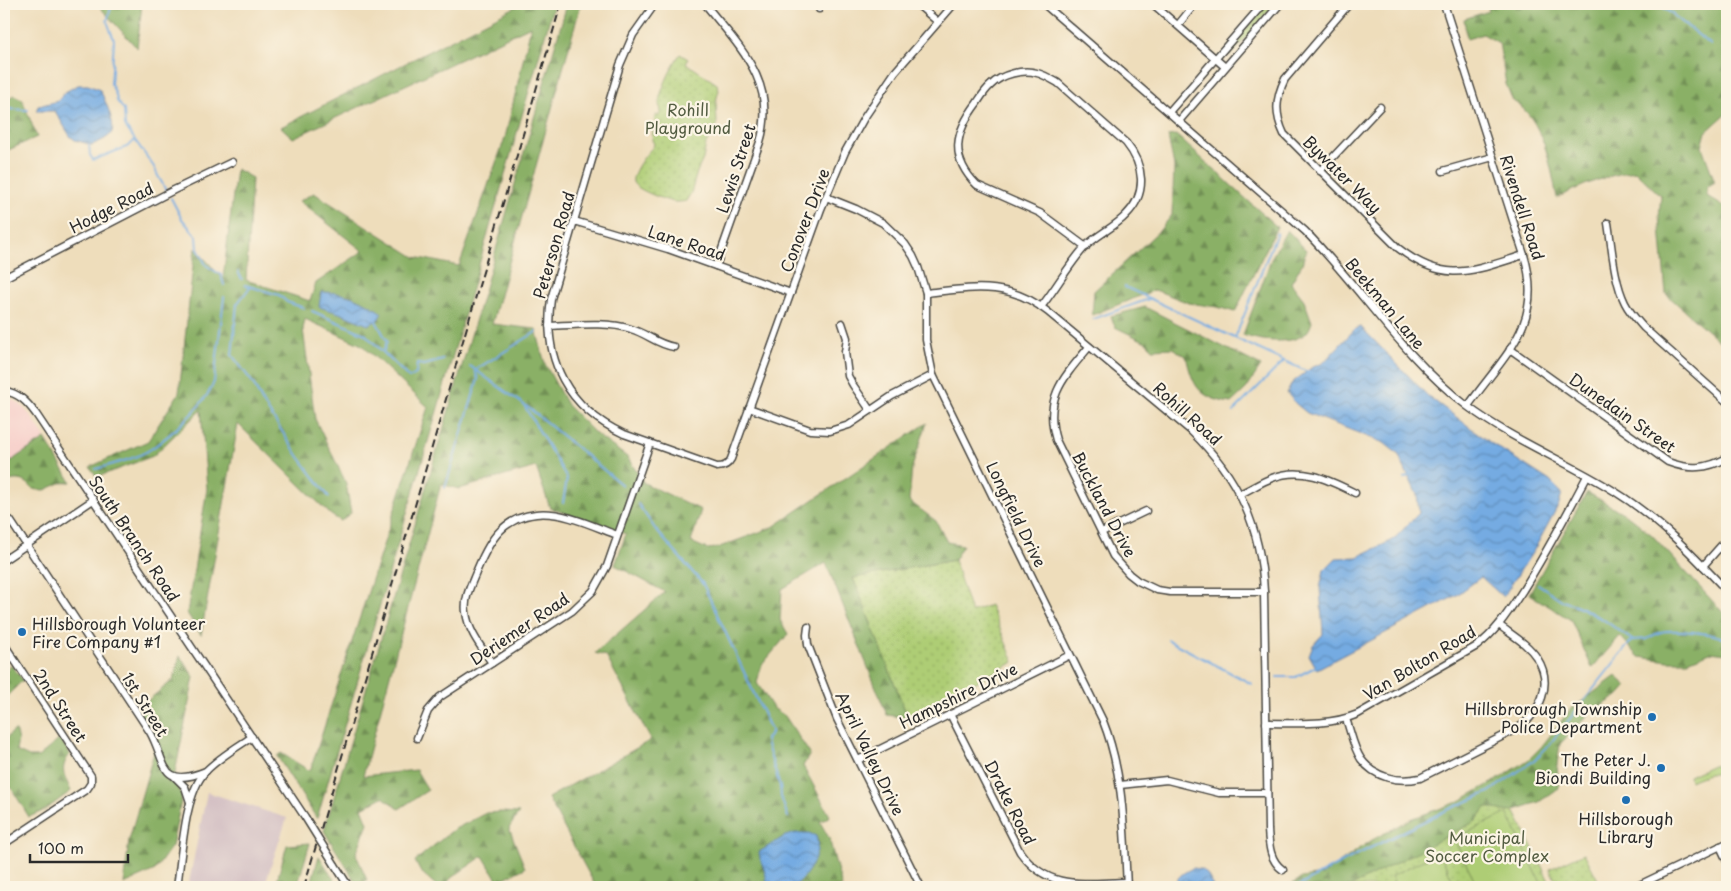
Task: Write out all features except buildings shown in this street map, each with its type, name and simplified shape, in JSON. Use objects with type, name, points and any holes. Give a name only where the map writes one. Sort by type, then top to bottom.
[{"type":"street","name":"Peterson Road","points":[[655,4],[633,35],[620,65],[551,299],[549,326],[552,350],[559,373],[572,394],[591,414],[612,428],[650,444],[717,467],[722,467]]},
{"type":"street","name":"Lewis Street","points":[[706,4],[754,68],[762,87],[765,107],[760,142],[716,266]]},
{"type":"street","points":[[917,4],[938,22]]},
{"type":"street","name":"Conover Drive","points":[[722,467],[728,464],[731,459],[826,197],[845,152],[875,101],[895,72],[954,4]]},
{"type":"street","name":"Beekman Lane","points":[[1044,4],[1305,231],[1407,351],[1443,387],[1519,440],[1588,476],[1628,500],[1662,525],[1727,591]]},
{"type":"street","points":[[1153,4],[1225,67]]},
{"type":"street","points":[[1178,25],[1195,4]]},
{"type":"street","points":[[1169,112],[1263,4]]},
{"type":"street","points":[[1179,121],[1280,4]]},
{"type":"street","name":"Bywater Way","points":[[1349,4],[1285,80],[1277,100],[1278,119],[1284,134],[1398,248],[1424,265],[1435,270],[1473,271],[1524,255]]},
{"type":"street","name":"Rivendell Road","points":[[1444,4],[1529,271],[1531,285],[1529,308],[1520,335],[1468,406]]},
{"type":"street","points":[[1041,307],[1086,247],[1125,216],[1138,197],[1141,186],[1139,164],[1134,153],[1126,143],[1058,83],[1047,76],[1037,72],[1026,72],[1008,75],[999,79],[991,85],[962,124],[958,144],[960,162],[977,185],[1040,213],[1086,247]]},
{"type":"street","points":[[1320,171],[1380,107]]},
{"type":"street","points":[[1443,171],[1492,157]]},
{"type":"street","name":"Hodge Road","points":[[4,278],[232,162]]},
{"type":"street","name":"Longfield Drive","points":[[826,197],[872,216],[894,232],[913,256],[921,274],[926,293],[926,340],[933,375],[1109,737],[1120,785],[1127,884]]},
{"type":"street","name":"Lane Road","points":[[574,221],[668,248],[791,293]]},
{"type":"street","points":[[1608,223],[1619,287],[1624,302],[1632,315],[1727,402]]},
{"type":"street","name":"Rohill Road","points":[[926,293],[967,288],[997,289],[1021,295],[1041,307],[1191,431],[1220,463],[1240,494],[1253,524],[1262,560],[1269,847],[1276,866],[1284,870]]},
{"type":"street","points":[[842,323],[847,338],[845,352],[848,376],[870,410]]},
{"type":"street","points":[[549,326],[620,326],[641,333],[662,345],[674,347]]},
{"type":"street","name":"Buckland Drive","points":[[1089,346],[1057,388],[1052,409],[1052,420],[1056,440],[1113,556],[1128,574],[1157,590],[1183,593],[1264,592]]},
{"type":"street","name":"Dunedain Street","points":[[1510,350],[1668,462],[1681,467],[1695,468],[1710,466],[1727,458]]},
{"type":"street","points":[[749,408],[810,430],[830,431],[844,427],[892,396],[933,375]]},
{"type":"street","name":"South Branch Road","points":[[4,391],[15,394],[28,404],[252,737],[349,887]]},
{"type":"street","name":"Deriemer Road","points":[[417,738],[433,703],[572,611],[584,601],[600,580],[618,536],[650,444]]},
{"type":"street","points":[[1240,494],[1272,478],[1294,473],[1324,478],[1355,493]]},
{"type":"street","name":"Van Bolton Road","points":[[1266,723],[1319,723],[1346,719],[1477,646],[1499,625],[1546,552],[1588,476]]},
{"type":"street","points":[[4,560],[93,500]]},
{"type":"street","points":[[1102,532],[1146,511]]},
{"type":"street","points":[[492,663],[468,623],[466,601],[484,552],[498,532],[515,520],[525,516],[548,514],[566,517],[618,536]]},
{"type":"street","name":"1st Street","points":[[10,520],[150,732],[164,767],[185,787],[190,803]]},
{"type":"street","points":[[1704,566],[1727,538]]},
{"type":"street","points":[[1346,719],[1356,748],[1367,766],[1385,777],[1403,780],[1420,778],[1517,729],[1527,722],[1540,704],[1544,692],[1544,680],[1538,659],[1530,650],[1499,625]]},
{"type":"street","name":"April Valley Drive","points":[[808,627],[808,645],[837,719],[921,887]]},
{"type":"street","name":"2nd Street","points":[[4,644],[91,776],[92,783],[87,789],[4,844]]},
{"type":"street","name":"Hampshire Drive","points":[[858,760],[1070,654]]},
{"type":"street","name":"Drake Road","points":[[950,714],[1020,852],[1033,868],[1054,880],[1065,882],[1078,884],[1127,884]]},
{"type":"street","points":[[174,776],[193,776],[206,770],[252,737]]},
{"type":"street","points":[[177,887],[190,803],[196,784],[206,770]]},
{"type":"street","points":[[1120,785],[1167,780],[1219,793],[1267,793]]},
{"type":"street","points":[[1635,887],[1727,843]]},
{"type":"street","points":[[1720,846],[1727,861]]},
{"type":"shaded area","points":[[4,396],[19,403],[31,416],[45,438],[4,466]]},
{"type":"shaded area","points":[[207,792],[287,818],[264,887],[188,887]]},
{"type":"green space","points":[[97,4],[142,4],[137,48]]},
{"type":"green space","points":[[521,4],[554,4],[317,819],[277,756],[281,753],[310,771],[428,407],[362,345],[305,319],[303,329],[315,419],[346,483],[351,513],[341,521],[331,515],[238,424],[201,635],[187,613],[207,489],[201,410],[153,456],[97,477],[90,467],[148,441],[179,393],[195,248],[223,279],[236,169],[252,178],[246,280],[310,301],[316,283],[363,251],[299,201],[314,193],[415,257],[459,266],[505,138],[531,26],[293,138],[281,127]]},
{"type":"green space","points":[[567,4],[581,4],[492,324],[536,329],[545,364],[567,405],[597,435],[627,457],[644,483],[701,510],[691,542],[707,549],[717,548],[773,527],[927,423],[912,467],[909,501],[936,521],[947,542],[963,545],[954,560],[853,578],[908,718],[887,715],[826,563],[782,589],[780,620],[788,634],[761,666],[757,683],[773,708],[785,716],[810,754],[803,766],[830,816],[820,822],[829,838],[842,887],[596,887],[548,798],[651,740],[606,656],[595,653],[665,592],[615,565],[626,534],[550,508],[536,467],[459,489],[441,484],[363,776],[416,770],[428,790],[399,809],[383,797],[362,808],[368,823],[356,854],[367,880],[359,887],[324,831]]},
{"type":"green space","points":[[1267,4],[1275,4],[1232,54],[1228,54],[1227,50]]},
{"type":"green space","points":[[1487,4],[1727,4],[1727,113],[1706,132],[1702,147],[1715,182],[1707,187],[1707,196],[1727,209],[1727,348],[1666,294],[1659,216],[1661,196],[1635,171],[1595,181],[1557,198],[1552,172],[1539,131],[1532,119],[1513,101],[1506,84],[1499,43],[1483,34],[1467,39],[1464,19],[1489,11]]},
{"type":"green space","name":"Rohill Playground","points":[[680,54],[688,59],[686,63],[717,84],[719,90],[716,101],[717,125],[706,144],[703,159],[691,193],[686,201],[674,202],[639,188],[633,182],[633,178],[640,164],[653,147],[653,131],[657,131],[659,126],[654,121],[656,115],[659,116],[661,110],[659,104],[661,92]]},
{"type":"green space","points":[[14,95],[22,99],[37,137],[4,152],[4,101]]},
{"type":"green space","points":[[1176,135],[1277,227],[1235,312],[1189,303],[1155,290],[1092,315],[1094,291],[1160,230],[1172,215],[1174,167],[1168,136]]},
{"type":"green space","points":[[1287,230],[1306,250],[1302,264],[1291,283],[1304,300],[1312,322],[1311,326],[1301,336],[1285,341],[1258,339],[1243,335],[1272,257]]},
{"type":"green space","points":[[1145,307],[1261,366],[1246,389],[1231,403],[1211,398],[1204,394],[1195,383],[1186,356],[1172,348],[1153,349],[1146,342],[1115,327],[1111,316]]},
{"type":"green space","points":[[45,439],[71,482],[60,483],[45,490],[33,489],[20,480],[4,481],[4,467]]},
{"type":"green space","points":[[1587,492],[1630,517],[1652,535],[1727,617],[1727,654],[1710,652],[1688,661],[1669,661],[1639,657],[1620,636],[1592,668],[1571,620],[1529,594]]},
{"type":"green space","points":[[954,560],[971,612],[990,605],[1014,662],[908,718],[853,578]]},
{"type":"green space","points":[[180,656],[194,677],[174,778],[182,796],[172,846],[155,870],[124,884],[129,840],[157,742],[136,710],[173,680]]},
{"type":"green space","points":[[11,665],[23,680],[4,699],[4,675]]},
{"type":"green space","points":[[1616,676],[1627,686],[1618,696],[1591,712],[1560,744],[1557,764],[1559,788],[1539,802],[1509,812],[1486,807],[1476,821],[1350,887],[1287,887],[1302,878],[1322,875],[1372,840],[1411,819],[1458,802],[1502,777],[1528,760],[1542,746],[1570,710]]},
{"type":"green space","points":[[15,730],[18,740],[16,751],[29,757],[38,757],[60,739],[70,754],[65,764],[64,772],[71,791],[45,810],[29,817],[4,776],[4,740]]},
{"type":"green space","points":[[1727,763],[1727,774],[1708,774],[1690,781],[1689,776],[1713,765]]},
{"type":"green space","name":"Municipal Soccer Complex","points":[[1504,790],[1552,887],[1329,887]]},
{"type":"green space","points":[[486,813],[519,813],[509,828],[525,868],[498,881],[483,856],[451,878],[444,887],[438,887],[420,871],[415,861],[453,830]]},
{"type":"green space","points":[[1507,813],[1543,887],[1478,887],[1454,839]]},
{"type":"green space","points":[[310,843],[297,887],[275,887],[287,845]]},
{"type":"green space","points":[[1439,852],[1456,887],[1396,887],[1391,876]]},
{"type":"green space","points":[[1584,853],[1598,880],[1585,887],[1559,887],[1550,869]]},
{"type":"green space","points":[[319,856],[339,887],[310,887]]},
{"type":"water","points":[[78,85],[88,85],[100,90],[111,117],[112,132],[92,145],[75,140],[70,136],[55,111],[36,111],[38,106],[58,101],[65,92]]},
{"type":"water","points":[[321,292],[338,293],[353,297],[382,313],[378,320],[368,325],[319,307]]},
{"type":"water","points":[[1361,327],[1428,396],[1491,443],[1550,481],[1562,493],[1559,504],[1534,550],[1503,597],[1481,577],[1457,595],[1317,669],[1309,655],[1313,645],[1323,634],[1320,588],[1324,570],[1336,558],[1357,557],[1393,540],[1419,513],[1417,495],[1398,454],[1384,443],[1307,413],[1287,393],[1292,383],[1311,368],[1323,363],[1355,329]]},
{"type":"water","points":[[795,833],[809,833],[816,836],[817,850],[809,870],[794,887],[766,887],[766,878],[759,852],[785,836]]},
{"type":"water","points":[[1193,868],[1204,871],[1213,887],[1174,887],[1181,875]]},
{"type":"waterway","points":[[112,4],[107,21],[114,40],[111,84],[117,101],[124,110],[125,126],[154,167],[166,190]]},
{"type":"waterway","points":[[1659,4],[1711,45]]},
{"type":"waterway","points":[[4,114],[9,109],[28,110]]},
{"type":"waterway","points":[[89,145],[90,155],[93,160],[129,146],[135,140]]},
{"type":"waterway","points":[[171,198],[182,219],[197,237],[198,249],[206,265],[221,275],[224,285]]},
{"type":"waterway","points":[[1235,338],[1277,233]]},
{"type":"waterway","points":[[238,272],[242,279]]},
{"type":"waterway","points":[[245,285],[279,295],[287,302],[304,308]]},
{"type":"waterway","points":[[250,287],[237,304],[232,355],[253,383],[262,401],[299,457],[329,497]]},
{"type":"waterway","points":[[1125,287],[1308,372]]},
{"type":"waterway","points":[[96,469],[145,453],[151,449],[178,427],[210,391],[214,382],[224,297]]},
{"type":"waterway","points":[[1093,319],[1149,299]]},
{"type":"waterway","points":[[312,311],[365,334],[409,378],[416,374],[417,364],[424,365],[443,360]]},
{"type":"waterway","points":[[376,321],[387,341],[384,350]]},
{"type":"waterway","points":[[445,488],[478,379],[475,370],[536,332]]},
{"type":"waterway","points":[[1233,412],[1284,361]]},
{"type":"waterway","points":[[470,366],[530,409],[622,485]]},
{"type":"waterway","points":[[524,405],[567,478],[563,503]]},
{"type":"waterway","points":[[1404,478],[1411,475]]},
{"type":"waterway","points":[[638,504],[656,530],[703,584],[771,730],[771,734],[766,739],[767,745],[788,817]]},
{"type":"waterway","points":[[1538,584],[1563,601],[1578,606],[1604,620],[1632,640]]},
{"type":"waterway","points":[[1297,887],[1346,860],[1445,811],[1489,792],[1533,761],[1549,745],[1632,640],[1647,639],[1658,633],[1672,631],[1703,633],[1727,640]]},
{"type":"waterway","points":[[1168,640],[1252,684]]},
{"type":"waterway","points":[[1277,677],[1296,677],[1317,666]]},
{"type":"railway","points":[[304,887],[561,4]]},
{"type":"place","name":"Hillsborough Volunteer Fire Company #1","points":[[22,632]]},
{"type":"place","name":"Hillsbrorough Township Police Department","points":[[1652,717]]},
{"type":"place","name":"The Peter J. Biondi Building","points":[[1661,768]]},
{"type":"place","name":"Hillsborough Library","points":[[1626,800]]}]
